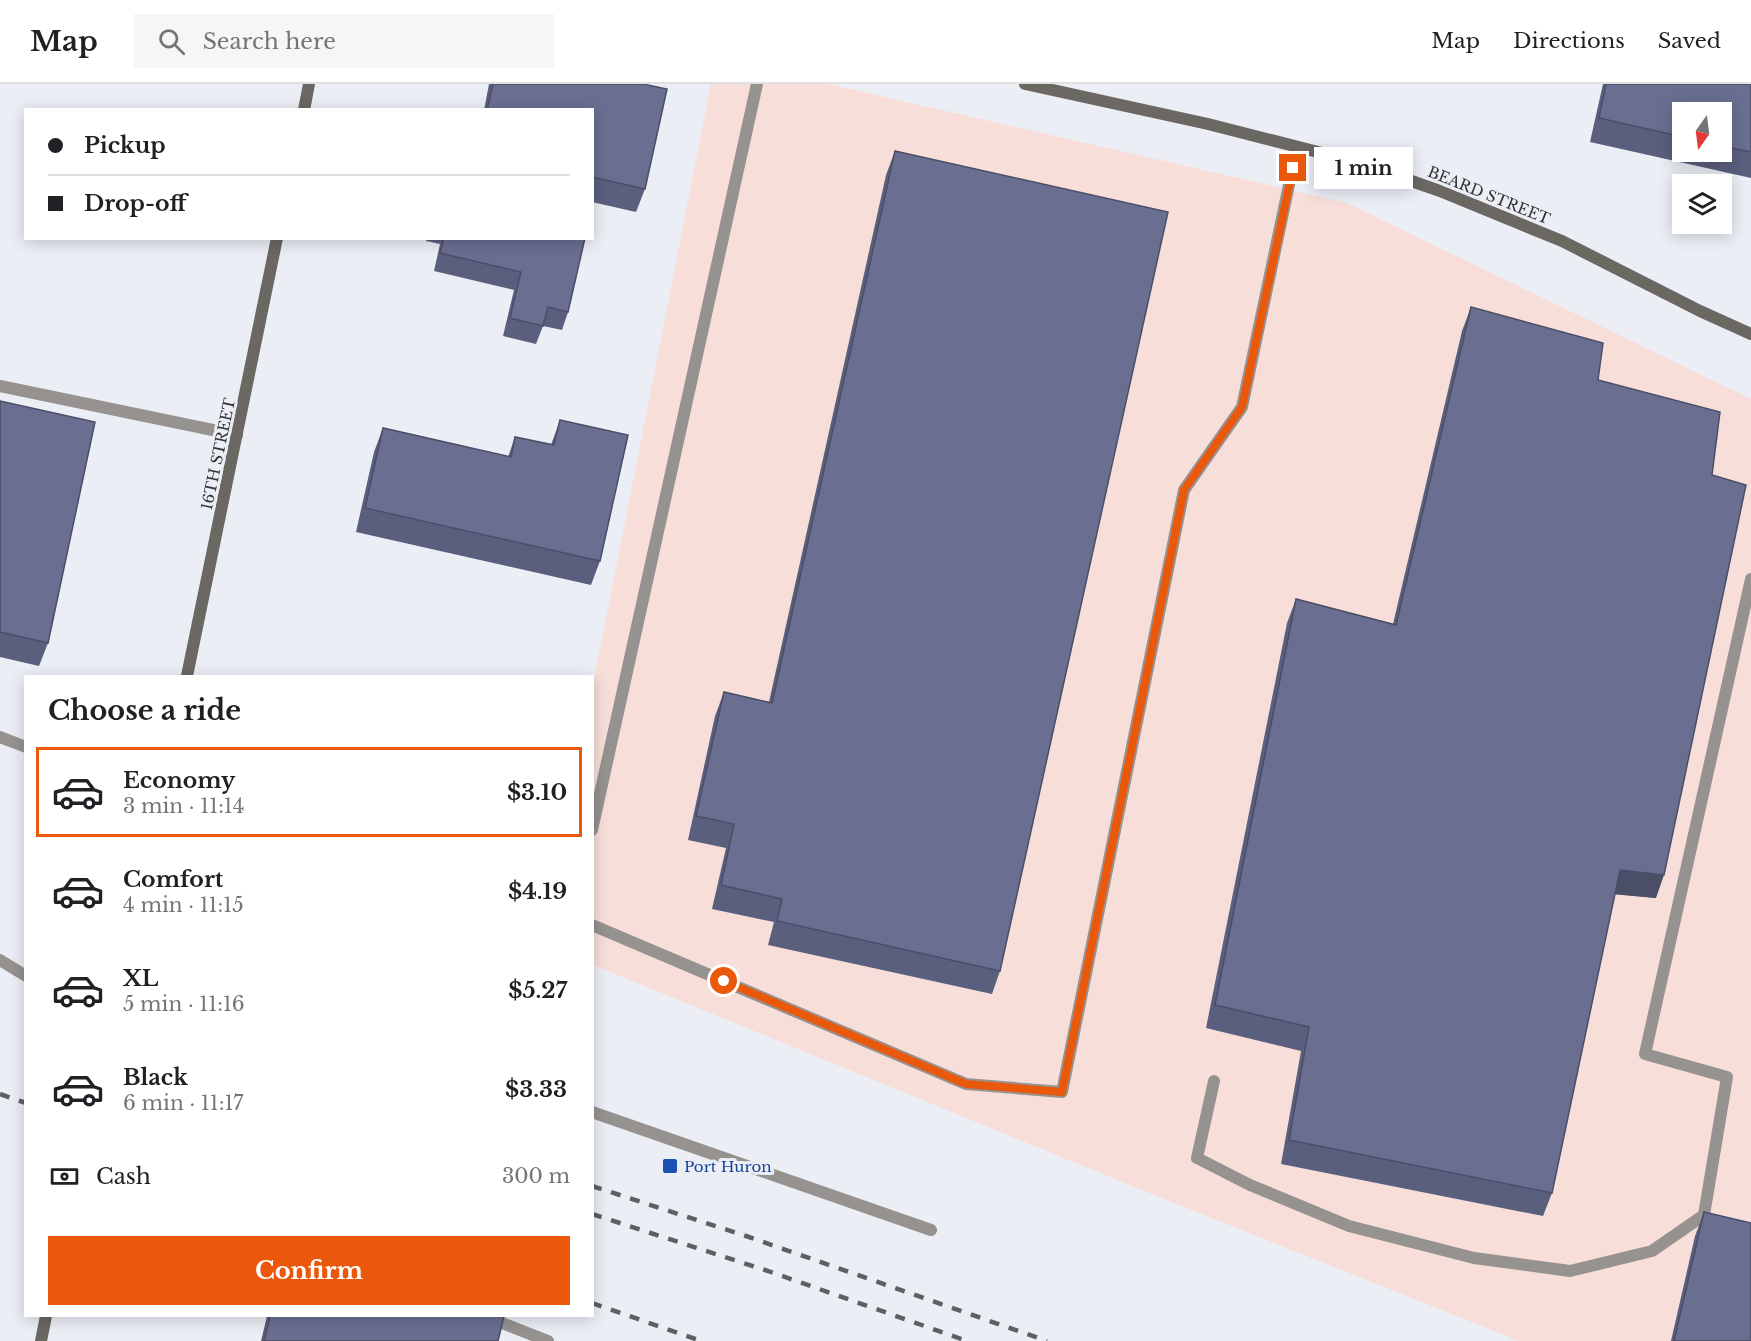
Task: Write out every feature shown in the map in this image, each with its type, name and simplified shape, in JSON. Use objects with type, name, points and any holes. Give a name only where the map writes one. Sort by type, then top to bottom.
[{"type":"street","points":[[304,108],[309,84]]},
{"type":"street","name":"BEARD STREET","points":[[1025,84],[1208,124],[1357,162],[1461,199],[1562,242],[1751,334]]},
{"type":"street","name":"16TH STREET","points":[[187,675],[277,240]]},
{"type":"street","points":[[40,1341],[46,1317]]},
{"type":"lane","points":[[594,821],[757,84]]},
{"type":"lane","points":[[594,926],[966,1084],[1062,1092],[1184,490],[1242,407],[1297,147]]},
{"type":"lane","points":[[0,386],[237,435]]},
{"type":"lane","points":[[1214,1081],[1197,1158],[1250,1185],[1349,1226],[1474,1258],[1570,1271],[1652,1251],[1704,1215],[1727,1077],[1646,1054],[1751,579]]},
{"type":"lane","points":[[0,737],[24,746]]},
{"type":"lane","points":[[0,960],[24,975]]},
{"type":"lane","points":[[594,1113],[931,1230]]},
{"type":"lane","points":[[487,1317],[548,1341]]},
{"type":"shaded area","points":[[711,84],[828,84],[1347,203],[1751,399],[1751,1341],[1519,1341],[1159,1197],[594,965],[594,680]]},
{"type":"building","points":[[493,84],[643,84],[667,89],[645,189],[594,177],[594,108],[487,108]]},
{"type":"building","points":[[1606,84],[1751,84],[1751,152],[1732,148],[1732,102],[1672,102],[1672,135],[1599,118]]},
{"type":"building","points":[[895,151],[1168,212],[1000,971],[777,921],[782,899],[721,885],[734,824],[696,816],[724,692],[772,703]]},
{"type":"building","points":[[443,240],[585,240],[568,312],[548,307],[543,326],[510,318],[521,272],[440,253]]},
{"type":"building","points":[[1471,307],[1603,343],[1598,380],[1720,412],[1712,475],[1746,485],[1664,875],[1620,870],[1552,1193],[1289,1140],[1309,1027],[1215,1005],[1296,599],[1396,625]]},
{"type":"building","points":[[0,401],[95,422],[48,643],[0,632]]},
{"type":"building","points":[[560,420],[628,435],[600,561],[365,508],[383,428],[511,457],[515,437],[554,445]]},
{"type":"building","points":[[1704,1212],[1751,1223],[1751,1341],[1674,1341]]},
{"type":"building","points":[[270,1317],[504,1317],[498,1341],[264,1341]]},
{"type":"railway","points":[[0,1094],[24,1102]]},
{"type":"railway","points":[[594,1187],[746,1236],[1047,1341]]},
{"type":"railway","points":[[594,1215],[768,1271],[967,1341]]},
{"type":"railway","points":[[594,1304],[701,1341]]},
{"type":"place","name":"Port Huron","points":[[670,1166]]},
{"type":"route","points":[[724,981],[966,1084],[1062,1092],[1184,490],[1242,407],[1293,168]]}]
